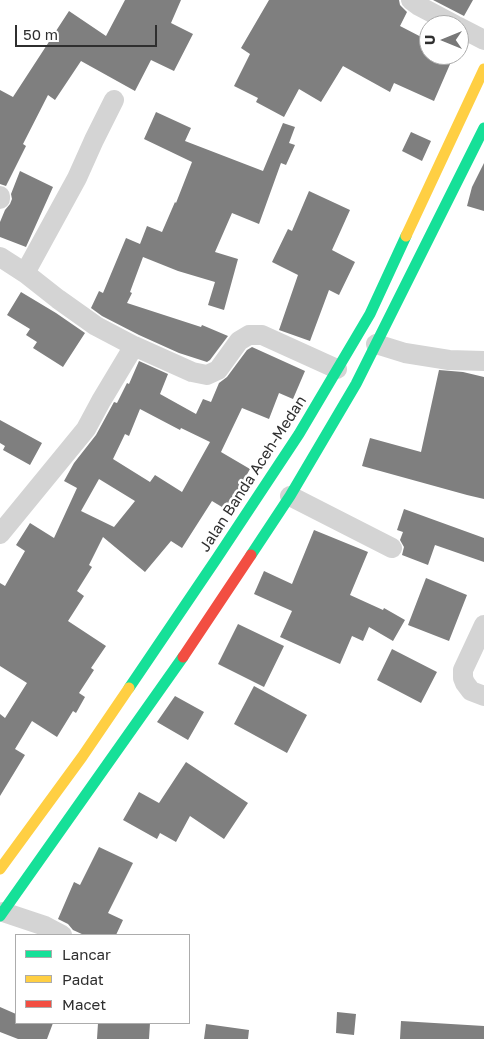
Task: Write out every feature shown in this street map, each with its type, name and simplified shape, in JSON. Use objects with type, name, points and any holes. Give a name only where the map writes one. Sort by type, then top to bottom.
[{"type":"highway","name":"Jalan Banda Aceh-Medan","points":[[0,869],[82,758],[299,434],[370,314],[484,69]]},
{"type":"highway","points":[[1,914],[198,636],[290,496],[356,384],[484,128]]},
{"type":"street","points":[[411,0],[436,15]]},
{"type":"street","points":[[469,32],[484,40]]},
{"type":"street","points":[[25,273],[76,178],[114,100]]},
{"type":"street","points":[[0,257],[25,273],[96,326],[134,346],[192,372],[207,375],[218,370],[239,341],[249,335],[262,335],[337,369]]},
{"type":"street","points":[[376,344],[405,353],[449,360],[484,361]]},
{"type":"street","points":[[0,534],[86,429],[101,400],[134,346]]},
{"type":"street","points":[[290,496],[392,548]]},
{"type":"street","points":[[484,625],[463,670],[465,683],[472,691],[484,696]]},
{"type":"street","points":[[1,914],[45,926],[60,934]]},
{"type":"building","points":[[125,0],[181,0],[171,23],[193,34],[174,71],[151,60],[135,91],[81,61],[55,100],[48,95],[23,144],[26,146],[6,186],[0,184],[0,90],[13,97],[69,11],[106,36]]},
{"type":"building","points":[[269,0],[399,0],[400,5],[407,12],[400,26],[419,36],[419,65],[450,65],[434,101],[394,83],[390,92],[343,66],[321,102],[299,89],[284,117],[256,102],[258,98],[234,86],[250,54],[241,48]]},
{"type":"building","points":[[433,0],[473,0],[465,15]]},
{"type":"building","points":[[156,112],[191,128],[185,141],[263,171],[283,123],[295,127],[289,143],[295,145],[286,165],[281,163],[259,224],[232,213],[215,252],[238,259],[224,310],[208,305],[215,282],[178,271],[143,257],[127,303],[201,327],[202,325],[228,336],[207,362],[179,353],[139,335],[102,316],[91,308],[99,291],[103,293],[126,238],[140,244],[147,226],[162,232],[192,162],[144,139]]},
{"type":"building","points":[[411,132],[431,141],[422,161],[402,151]]},
{"type":"building","points":[[484,163],[484,211],[467,206],[472,187]]},
{"type":"building","points":[[20,171],[53,187],[26,247],[0,237],[0,222],[12,199],[11,194]]},
{"type":"building","points":[[309,191],[350,210],[332,250],[355,262],[339,295],[329,290],[310,341],[279,330],[298,275],[272,262],[288,229],[292,231]]},
{"type":"building","points":[[21,292],[85,333],[63,367],[33,348],[37,342],[26,335],[30,329],[7,315]]},
{"type":"building","points":[[252,347],[305,371],[293,399],[279,393],[269,419],[242,408],[221,452],[250,469],[227,510],[212,501],[182,548],[171,541],[145,572],[103,537],[89,565],[92,567],[77,591],[84,596],[68,621],[106,646],[91,668],[94,670],[79,693],[85,697],[76,713],[73,711],[57,737],[32,721],[15,749],[25,755],[0,796],[0,714],[5,718],[27,683],[0,666],[0,583],[5,586],[25,551],[16,545],[30,523],[54,538],[77,488],[64,481],[74,463],[96,435],[114,402],[117,403],[127,383],[129,384],[139,361],[168,374],[160,394],[196,414],[203,399],[211,402],[219,383],[227,377],[247,350]],"holes":[[[140,409],[180,430],[181,428],[210,442],[182,492],[155,475],[150,482],[113,459],[125,434],[129,436]],[[99,479],[135,501],[114,527],[81,511]]]},
{"type":"building","points":[[439,370],[463,372],[484,377],[484,499],[362,466],[370,438],[421,452]]},
{"type":"building","points":[[0,420],[42,443],[30,465],[3,450],[5,446],[0,443]]},
{"type":"building","points":[[404,509],[484,538],[484,562],[435,545],[428,565],[402,555],[404,547],[400,540],[403,532],[397,530]]},
{"type":"building","points":[[314,530],[368,552],[350,595],[383,610],[384,608],[405,620],[393,641],[369,627],[363,641],[352,636],[340,664],[280,637],[292,611],[254,594],[264,571],[292,584]]},
{"type":"building","points":[[426,578],[467,595],[449,641],[408,625]]},
{"type":"building","points":[[238,624],[284,646],[264,687],[218,664]]},
{"type":"building","points":[[392,649],[437,672],[421,703],[377,680]]},
{"type":"building","points":[[254,686],[307,715],[287,753],[234,724]]},
{"type":"building","points":[[175,696],[204,712],[188,740],[157,722]]},
{"type":"building","points":[[186,762],[248,803],[224,839],[190,816],[176,842],[160,833],[157,839],[123,820],[139,792],[159,803]]},
{"type":"building","points":[[99,847],[133,863],[108,913],[123,920],[116,934],[82,934],[58,919],[74,882],[80,885]]},
{"type":"building","points":[[0,1007],[15,1014],[15,1024],[53,1024],[47,1039],[18,1039],[0,1032]]},
{"type":"building","points":[[337,1012],[356,1014],[354,1035],[336,1033]]},
{"type":"building","points":[[401,1021],[484,1026],[484,1039],[400,1039]]},
{"type":"building","points":[[98,1024],[150,1024],[149,1039],[97,1039]]},
{"type":"building","points":[[206,1024],[249,1030],[248,1039],[204,1039]]},
{"type":"traffic: fast","points":[[251,555],[290,496],[356,384],[484,128]]},
{"type":"traffic: fast","points":[[129,688],[299,434],[370,314],[406,236]]},
{"type":"traffic: fast","points":[[0,916],[183,657]]},
{"type":"traffic: slow","points":[[406,236],[484,69]]},
{"type":"traffic: slow","points":[[0,869],[82,757],[129,688]]},
{"type":"traffic: jam","points":[[183,657],[251,555]]}]
